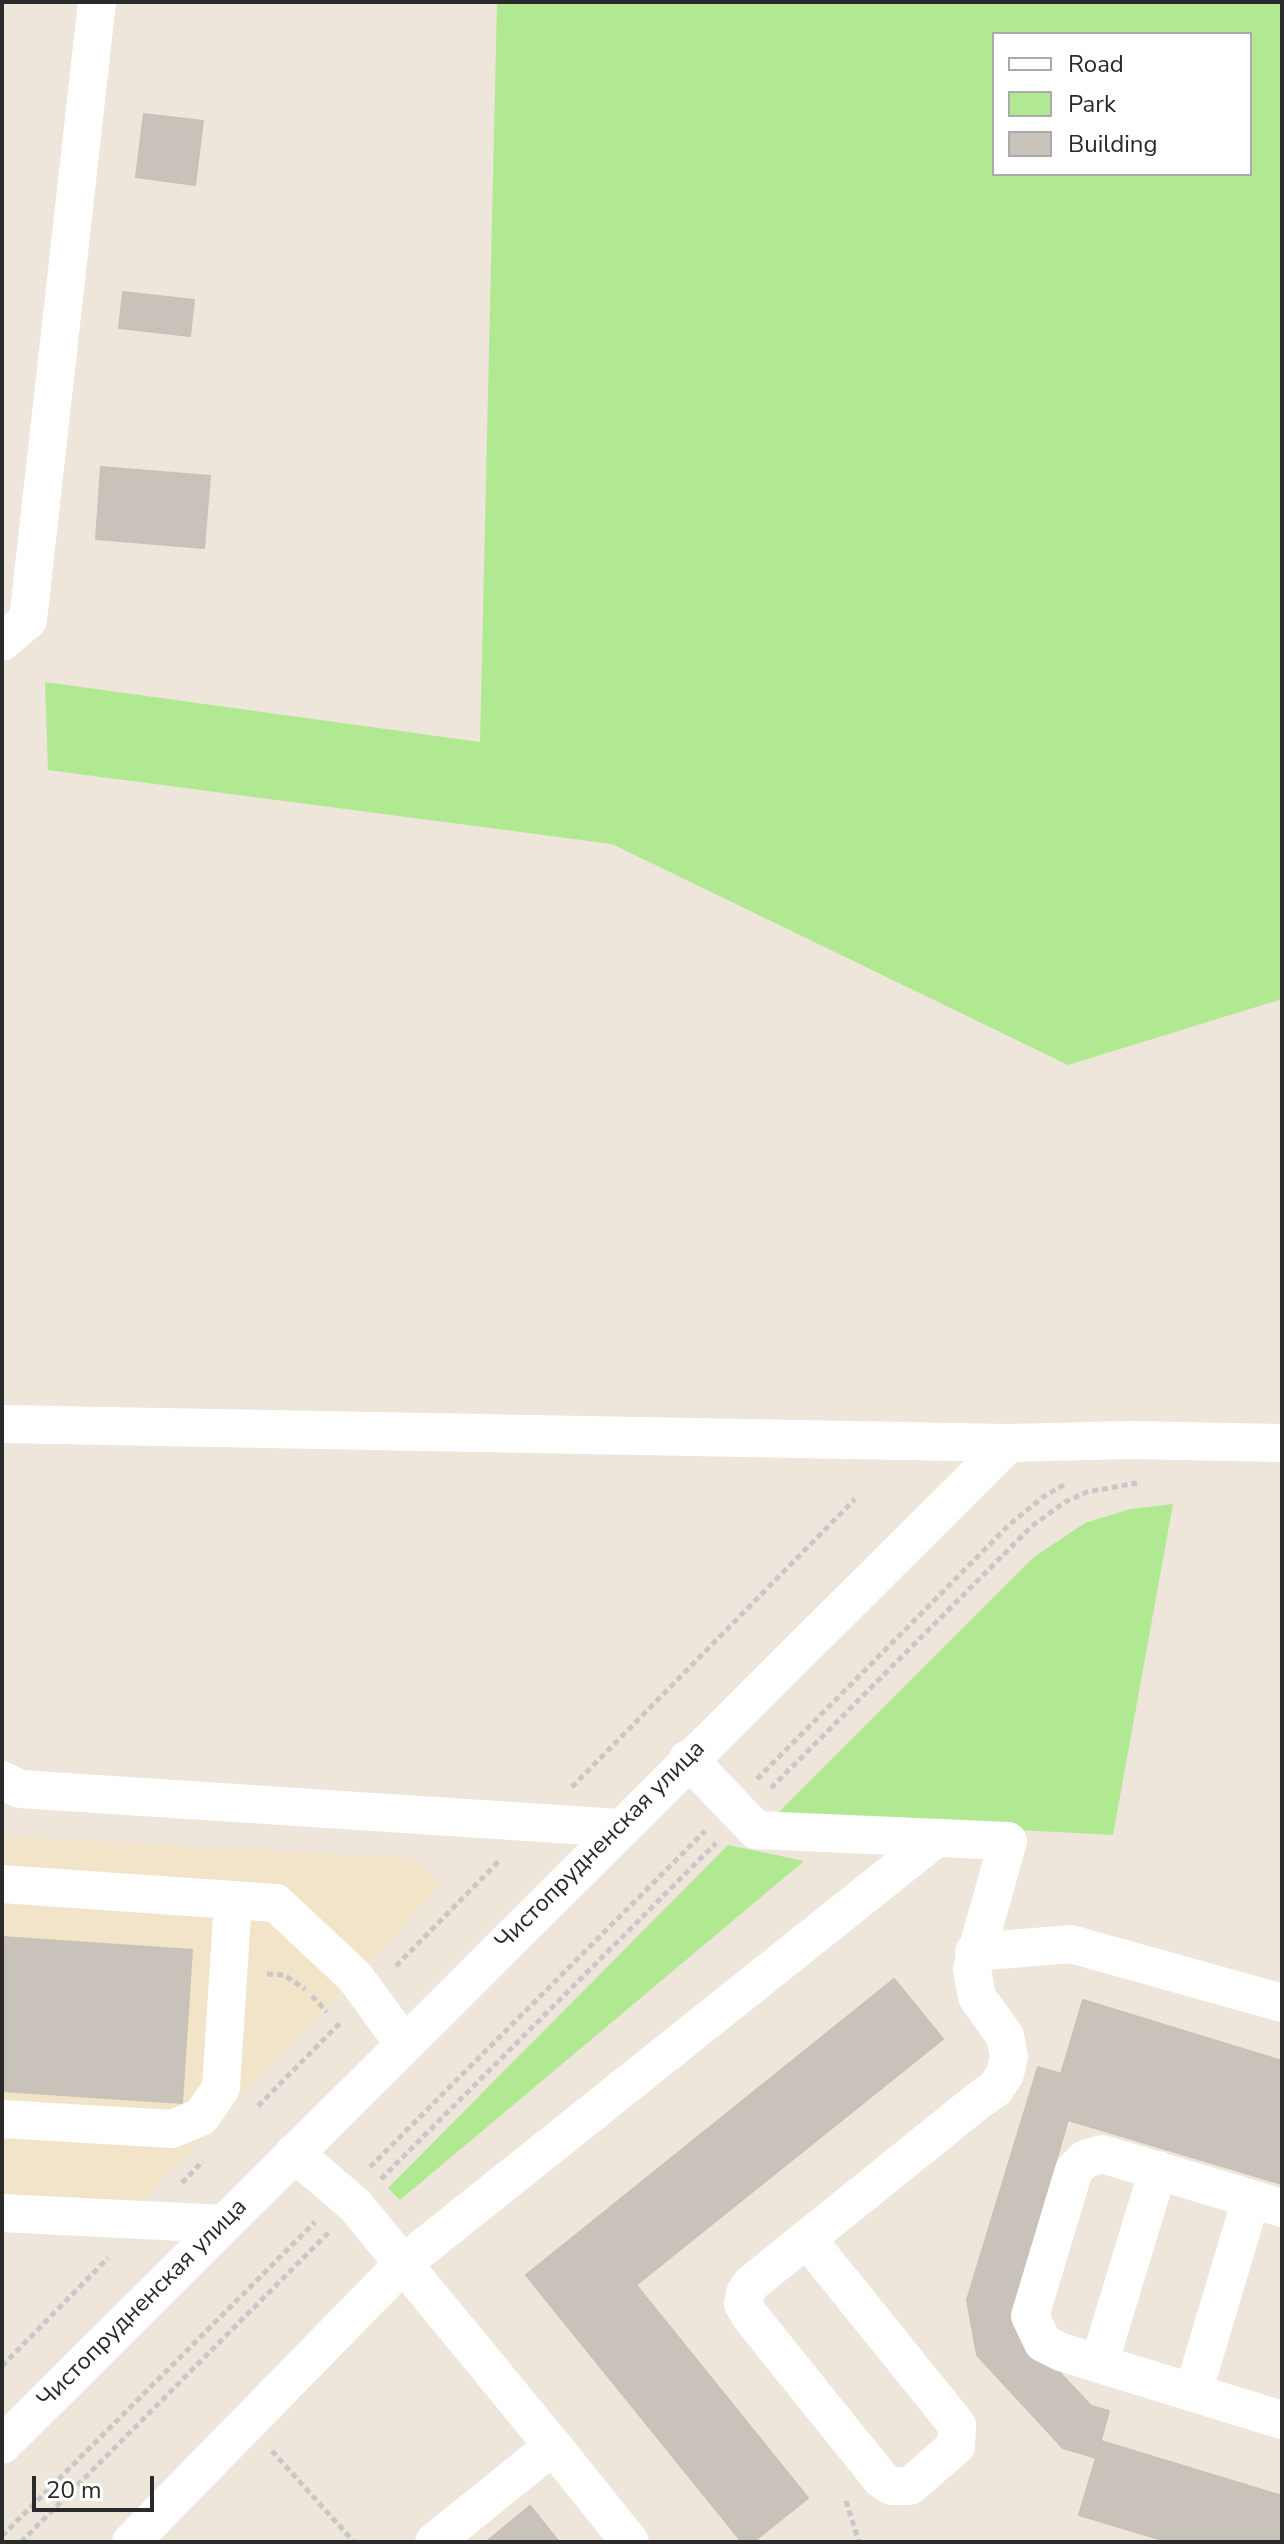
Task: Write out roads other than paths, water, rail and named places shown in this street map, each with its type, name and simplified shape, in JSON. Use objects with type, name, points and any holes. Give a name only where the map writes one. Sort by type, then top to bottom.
[{"type":"street","points":[[2,642],[28,620],[97,2]]},
{"type":"street","points":[[2,1424],[1009,1443],[1130,1440],[1282,1443]]},
{"type":"street","name":"Чистопрудненская улица","points":[[2,2445],[688,1759],[1009,1443]]},
{"type":"street","points":[[688,1759],[756,1830],[1008,1841],[974,1952],[972,1969],[977,1997],[1005,2036],[1009,2056],[1005,2074],[995,2089],[807,2239],[752,2283],[745,2293],[743,2304],[881,2479],[891,2486],[910,2486],[956,2446],[957,2425],[807,2239]]},
{"type":"street","points":[[2,1780],[20,1789],[539,1820],[620,1828]]},
{"type":"street","points":[[131,2542],[405,2262],[935,1839]]},
{"type":"street","points":[[2,1884],[281,1906],[369,1993],[404,2044]]},
{"type":"street","points":[[2,2119],[172,2129],[201,2117],[221,2088],[233,1900]]},
{"type":"street","points":[[974,1952],[1071,1944],[1282,2003]]},
{"type":"street","points":[[294,2153],[350,2199],[405,2262],[630,2542]]},
{"type":"street","points":[[1193,2393],[1267,2204],[1102,2154],[1085,2159],[1074,2170],[1030,2316],[1043,2343],[1099,2364],[1193,2393],[1282,2420]]},
{"type":"street","points":[[1099,2364],[1158,2170]]},
{"type":"street","points":[[2,2213],[223,2224]]},
{"type":"street","points":[[434,2542],[553,2446]]}]
